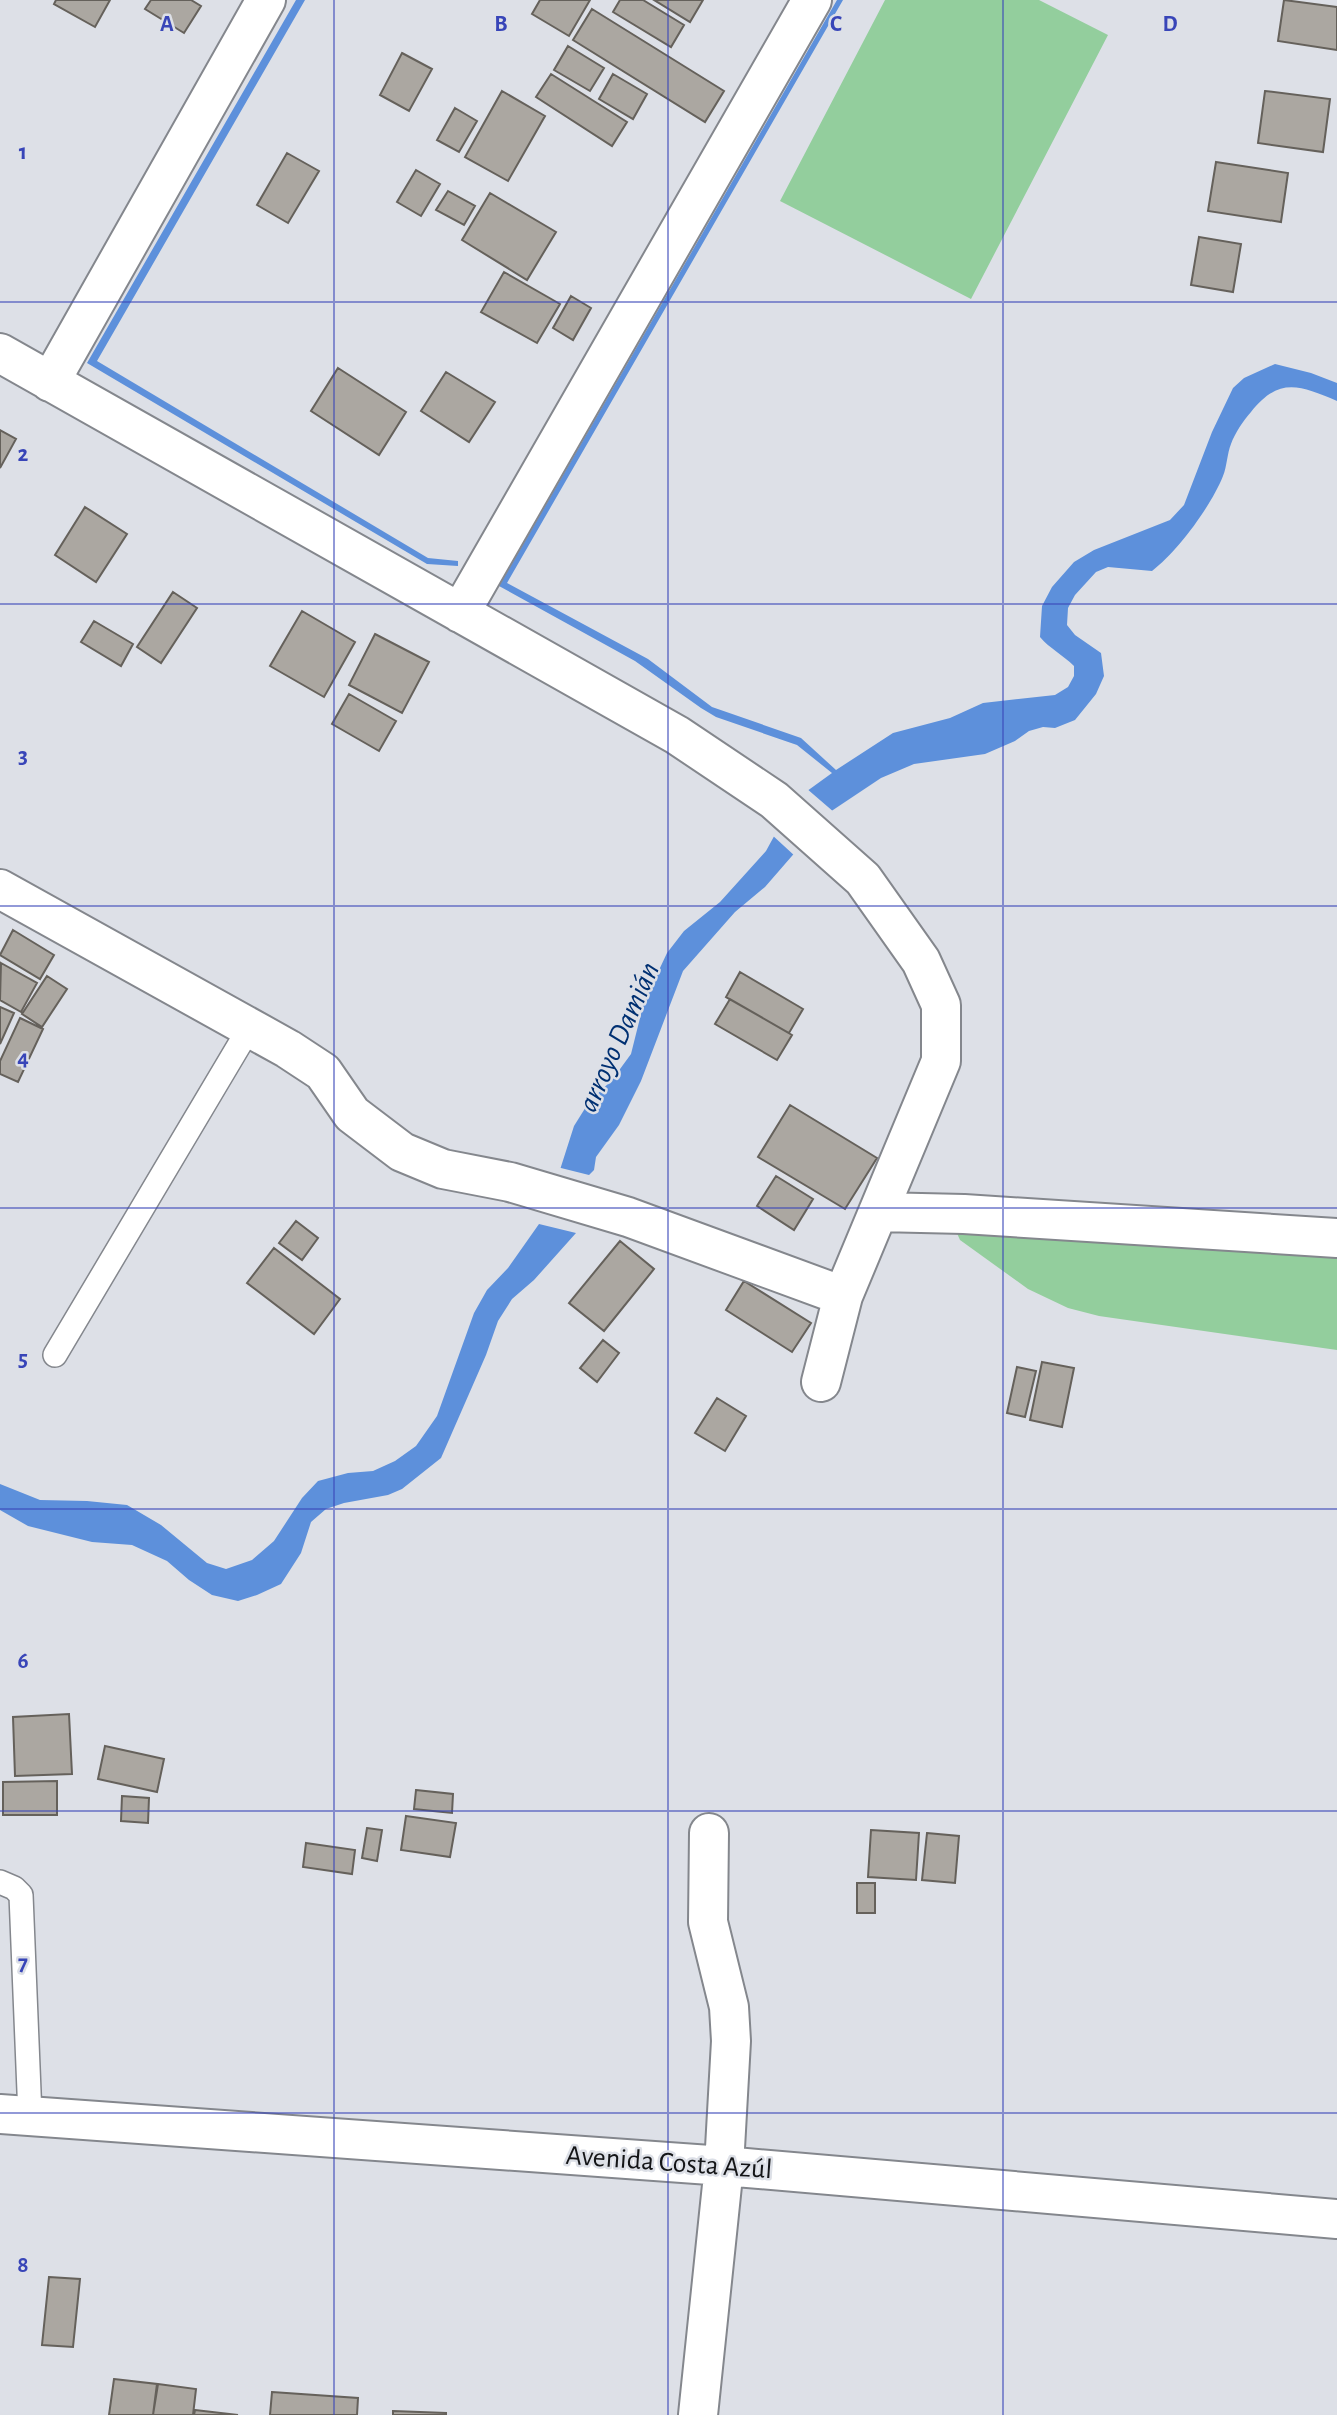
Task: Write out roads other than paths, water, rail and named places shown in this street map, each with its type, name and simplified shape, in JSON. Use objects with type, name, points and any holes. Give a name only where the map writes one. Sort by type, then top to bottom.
[{"type":"street","points":[[50,382],[265,0]]},
{"type":"street","points":[[460,613],[812,0]]},
{"type":"street","points":[[0,354],[677,735],[774,800],[863,879],[921,961],[941,1005],[941,1061],[843,1296],[821,1382]]},
{"type":"street","points":[[0,889],[250,1027],[323,1072],[352,1114],[402,1152],[443,1169],[510,1182],[628,1217],[843,1296]]},
{"type":"street","points":[[878,1212],[964,1214],[1337,1238]]},
{"type":"street","points":[[698,2415],[724,2166],[731,2041],[729,2007],[708,1922],[709,1833]]},
{"type":"street","name":"Avenida Costa Azúl","points":[[15,2115],[724,2166],[1337,2219]]},
{"type":"lane","points":[[55,1355],[250,1027]]},
{"type":"lane","points":[[0,1882],[14,1888],[21,1895],[15,2115]]},
{"type":"water","points":[[296,0],[305,0],[97,361],[428,558],[458,561],[458,566],[427,564],[87,363]]},
{"type":"water","points":[[837,0],[843,0],[507,583],[648,659],[712,707],[801,738],[836,770],[893,733],[950,718],[983,703],[1055,695],[1068,687],[1074,676],[1074,666],[1040,637],[1042,606],[1052,587],[1074,562],[1094,550],[1170,520],[1184,505],[1212,432],[1233,388],[1244,378],[1275,364],[1337,383],[1337,401],[1300,388],[1290,387],[1271,393],[1240,427],[1231,444],[1218,488],[1193,527],[1172,552],[1152,571],[1108,567],[1096,572],[1075,595],[1068,608],[1067,625],[1075,635],[1101,653],[1104,676],[1096,694],[1075,720],[1055,728],[1043,727],[1029,731],[1015,741],[985,754],[914,764],[881,778],[827,814],[803,794],[832,773],[797,745],[716,717],[635,661],[499,586]]},
{"type":"water","points":[[778,829],[798,849],[765,887],[735,912],[683,971],[641,1081],[619,1125],[596,1157],[594,1170],[583,1181],[558,1176],[574,1126],[589,1102],[612,1080],[631,1054],[644,1002],[667,953],[684,931],[720,902],[766,851]]},
{"type":"water","points":[[539,1224],[576,1233],[534,1280],[512,1299],[498,1321],[441,1458],[402,1489],[388,1495],[326,1509],[311,1522],[301,1553],[281,1584],[238,1601],[212,1595],[167,1561],[132,1545],[92,1542],[28,1526],[0,1510],[0,1484],[40,1500],[127,1505],[161,1525],[207,1563],[226,1569],[252,1560],[274,1541],[302,1498],[318,1481],[348,1473],[373,1471],[395,1461],[416,1446],[437,1416],[474,1313],[487,1290],[508,1268]]},
{"type":"water label","name":"arroyo Damián","points":[[619,1037]]}]
